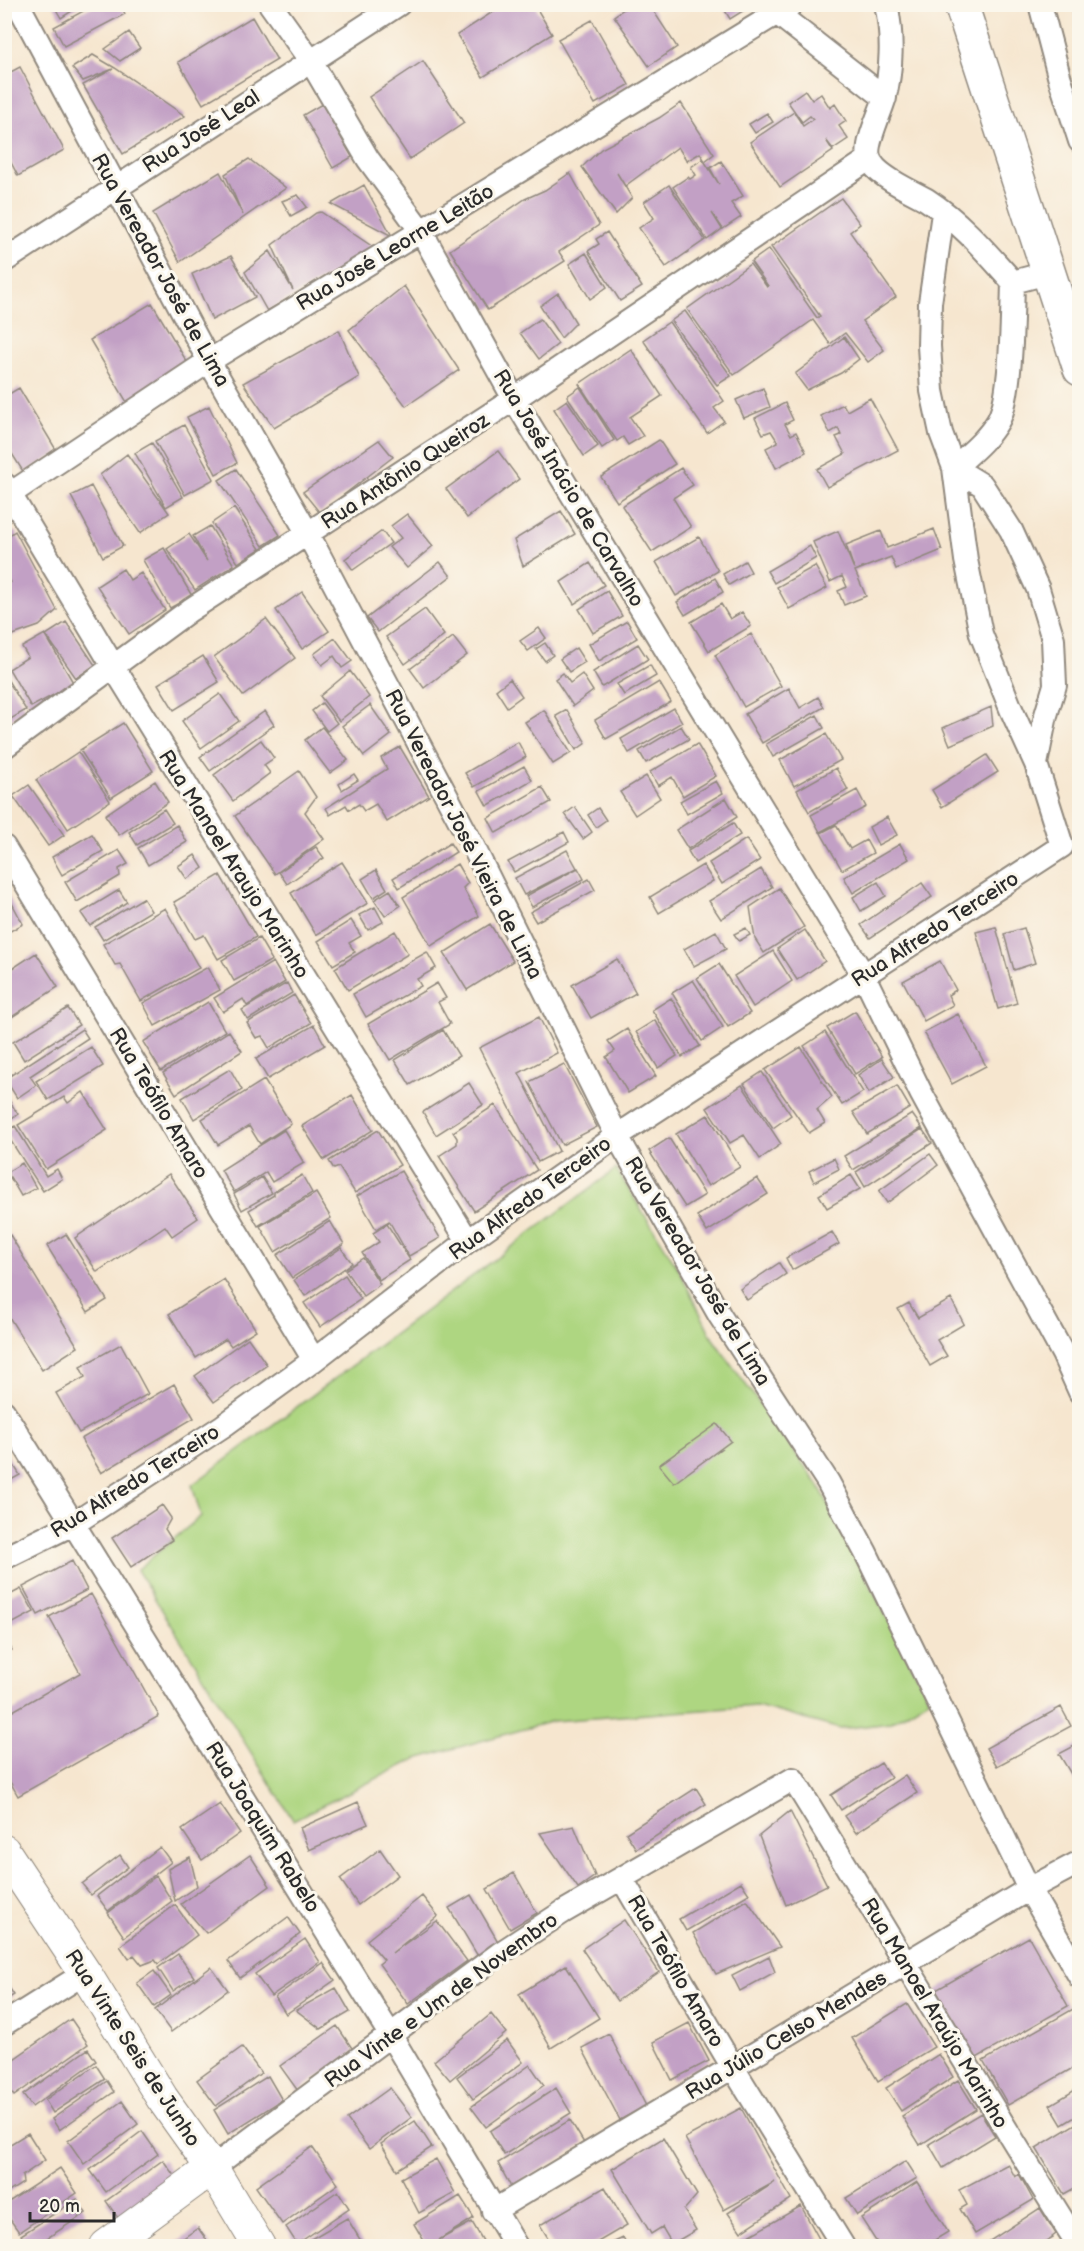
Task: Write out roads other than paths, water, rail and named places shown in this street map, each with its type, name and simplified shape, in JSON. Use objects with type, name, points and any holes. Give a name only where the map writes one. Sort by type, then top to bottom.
[{"type":"highway","points":[[961,4],[1080,369]]},
{"type":"street","name":"Rua Vereador José de Lima","points":[[18,4],[209,361],[308,534]]},
{"type":"street","name":"Rua José Inácio de Carvalho","points":[[270,4],[310,60],[368,159],[421,231],[514,399],[864,976],[921,1093],[1063,1354],[1080,1392]]},
{"type":"street","name":"Rua José Leal","points":[[4,261],[399,4]]},
{"type":"street","points":[[886,4],[890,23],[890,65],[885,98],[869,149],[869,159],[887,177],[959,224],[1013,282],[1005,398],[999,419],[982,444],[954,468]]},
{"type":"street","points":[[1040,4],[1059,76],[1080,141]]},
{"type":"street","points":[[785,9],[885,98]]},
{"type":"street","name":"Rua José Leorne Leitão","points":[[7,492],[209,361],[785,9]]},
{"type":"street","name":"Rua Antônio Queiroz","points":[[4,747],[190,610],[514,399],[869,159]]},
{"type":"street","points":[[943,213],[930,303],[929,346],[932,391],[941,433],[954,468],[966,560],[981,634],[1071,848]]},
{"type":"street","points":[[1013,282],[1047,273]]},
{"type":"street","points":[[954,468],[982,485],[1011,530],[1038,589],[1053,639],[1055,685],[1036,764]]},
{"type":"street","name":"Rua Manoel Araujo Marinho","points":[[7,492],[468,1242]]},
{"type":"street","name":"Rua Vereador José Vieira de Lima","points":[[308,534],[473,846],[617,1136]]},
{"type":"street","name":"Rua Teófilo Amaro","points":[[4,847],[314,1360]]},
{"type":"street","name":"Rua Alfredo Terceiro","points":[[4,1558],[75,1523],[223,1426],[314,1360],[468,1242],[617,1136],[864,976],[1071,848]]},
{"type":"street","name":"Rua Vereador José de Lima","points":[[617,1136],[720,1316],[828,1482],[866,1553],[1029,1888]]},
{"type":"street","name":"Rua Joaquim Rabelo","points":[[4,1412],[75,1523],[391,2036],[516,2247]]},
{"type":"street","name":"Rua Vinte e Um de Novembro","points":[[106,2247],[499,1954],[563,1912],[793,1779]]},
{"type":"street","name":"Rua Manoel Araújo Marinho","points":[[793,1779],[1079,2247]]},
{"type":"street","name":"Rua Vinte Seis de Junho","points":[[4,1851],[85,1973],[162,2098],[212,2168],[259,2247]]},
{"type":"street","name":"Rua Júlio Celso Mendes","points":[[493,2211],[1029,1888],[1080,1862]]},
{"type":"street","name":"Rua Teófilo Amaro","points":[[622,1879],[732,2066],[843,2247]]},
{"type":"street","points":[[1029,1888],[1080,1977]]},
{"type":"street","points":[[4,2024],[85,1973]]}]
